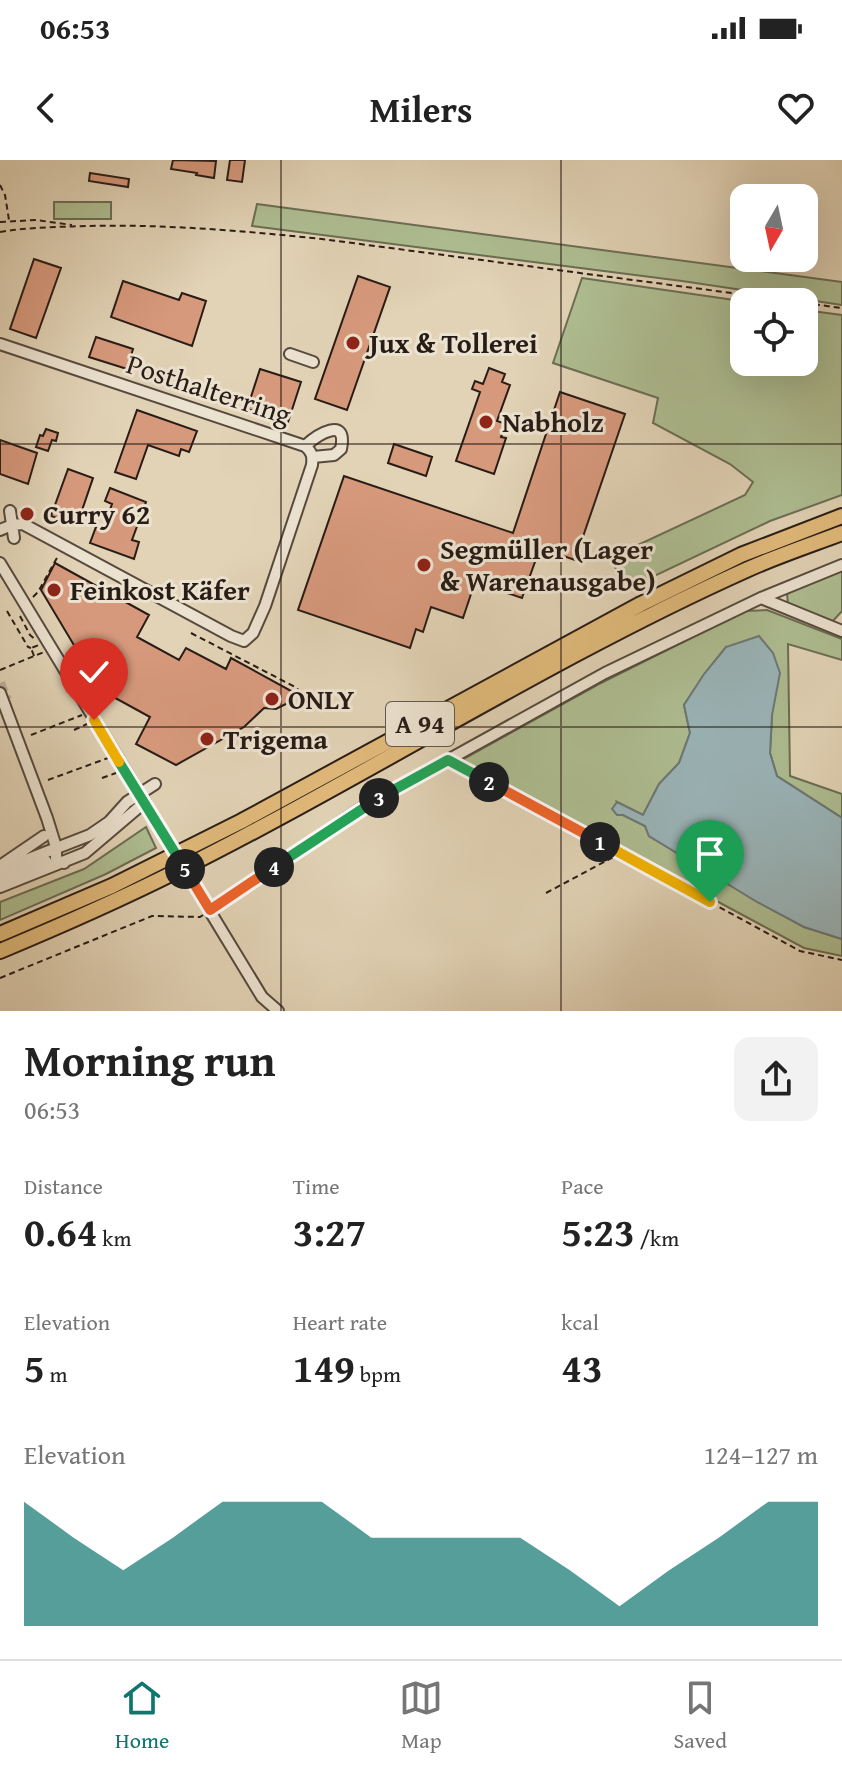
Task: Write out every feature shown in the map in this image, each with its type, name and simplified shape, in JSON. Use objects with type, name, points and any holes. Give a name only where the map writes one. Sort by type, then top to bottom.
[{"type":"highway","name":"A 94","points":[[0,934],[112,886],[206,840],[641,604],[741,555],[842,516]]},
{"type":"highway","name":"A 94","points":[[0,951],[177,871],[549,668],[647,618],[747,569],[842,533]]},
{"type":"street","name":"Posthalterring","points":[[0,344],[305,446],[313,457],[253,633],[244,641],[23,524],[12,525]]},
{"type":"street","points":[[290,354],[313,362]]},
{"type":"street","points":[[305,446],[328,430],[340,434],[341,449],[334,455],[313,457]]},
{"type":"street","points":[[10,511],[14,538]]},
{"type":"street","points":[[0,530],[12,525]]},
{"type":"street","points":[[0,563],[262,997],[278,1011]]},
{"type":"street","points":[[210,910],[363,807],[605,673],[761,598],[842,565]]},
{"type":"street","points":[[761,598],[842,631]]},
{"type":"street","points":[[0,693],[51,838],[65,853],[64,863]]},
{"type":"street","points":[[101,733],[112,727]]},
{"type":"street","points":[[0,887],[85,853],[155,784]]},
{"type":"street","points":[[0,868],[51,838],[90,835],[127,802],[142,798]]},
{"type":"street","points":[[0,868],[51,838]]},
{"type":"street","points":[[0,880],[46,861]]},
{"type":"street","points":[[262,997],[265,1011]]},
{"type":"path","points":[[0,185],[5,195],[9,221]]},
{"type":"path","points":[[0,222],[36,220],[77,227]]},
{"type":"path","points":[[0,232],[77,227],[171,227],[309,238],[730,293]]},
{"type":"path","points":[[818,304],[842,308]]},
{"type":"path","points":[[33,597],[58,556]]},
{"type":"path","points":[[7,611],[34,656]]},
{"type":"path","points":[[191,633],[297,688],[304,700]]},
{"type":"path","points":[[31,648],[40,645]]},
{"type":"path","points":[[0,670],[46,652]]},
{"type":"path","points":[[31,735],[83,714]]},
{"type":"path","points":[[74,730],[88,723]]},
{"type":"path","points":[[48,780],[109,758]]},
{"type":"path","points":[[448,760],[800,951],[842,960]]},
{"type":"path","points":[[102,778],[118,773]]},
{"type":"path","points":[[546,893],[620,853]]},
{"type":"path","points":[[0,978],[152,916],[200,917],[210,910]]},
{"type":"green space","points":[[54,202],[111,202],[111,219],[54,219]]},
{"type":"green space","points":[[257,204],[730,267],[730,272],[767,272],[842,282],[842,305],[818,301],[818,288],[730,288],[252,226]]},
{"type":"green space","points":[[582,278],[730,299],[730,376],[818,376],[818,312],[842,315],[842,495],[770,521],[627,589],[610,558],[745,495],[753,482],[730,464],[653,423],[658,398],[553,363]]},
{"type":"green space","points":[[842,571],[842,611],[832,622],[788,605],[787,593]]},
{"type":"green space","points":[[767,610],[842,639],[842,660],[788,644],[790,776],[842,794],[842,818],[777,776],[770,753],[772,715],[726,647],[684,705],[690,733],[679,763],[659,784],[643,815],[617,802],[623,815],[645,826],[649,836],[804,927],[842,939],[842,956],[804,948],[458,762],[599,684],[745,611]]},
{"type":"green space","points":[[146,827],[156,848],[106,874],[0,920],[0,902],[84,869]]},
{"type":"water","points":[[759,636],[773,653],[780,673],[772,715],[770,753],[777,776],[842,818],[842,939],[804,927],[757,902],[649,836],[645,826],[617,815],[612,809],[617,802],[643,815],[659,784],[679,763],[690,733],[684,705],[704,674],[726,647]]},
{"type":"building","points":[[173,160],[216,161],[214,178],[171,169]]},
{"type":"building","points":[[230,160],[245,160],[242,182],[227,180]]},
{"type":"building","points":[[90,173],[129,179],[128,187],[89,181]]},
{"type":"building","points":[[34,259],[61,268],[36,338],[10,329]]},
{"type":"building","name":"Jux & Tollerei","points":[[358,276],[390,287],[347,410],[315,399]]},
{"type":"building","points":[[123,281],[179,300],[182,293],[206,301],[192,346],[111,317]]},
{"type":"building","points":[[96,337],[133,349],[127,369],[89,357]]},
{"type":"building","name":"Nabholz","points":[[489,368],[505,374],[502,382],[510,385],[497,421],[506,424],[501,437],[506,438],[494,474],[456,461],[480,392],[472,389],[475,381],[483,384]]},
{"type":"building","points":[[260,369],[301,382],[288,422],[247,409]]},
{"type":"building","name":"Segmüller (Lager & Warenausgabe)","points":[[560,392],[625,414],[575,560],[540,548],[522,598],[475,582],[463,618],[431,607],[423,632],[416,629],[410,648],[298,610],[344,476],[513,533]]},
{"type":"building","points":[[137,410],[197,431],[189,452],[181,449],[179,456],[148,445],[136,479],[115,472]]},
{"type":"building","points":[[46,429],[58,433],[48,451],[36,447]]},
{"type":"building","points":[[0,440],[37,453],[28,484],[0,474]]},
{"type":"building","points":[[394,444],[432,457],[426,476],[388,463]]},
{"type":"building","points":[[68,469],[93,478],[77,525],[51,516]]},
{"type":"building","points":[[110,488],[146,502],[132,540],[139,542],[134,559],[90,543],[96,527],[103,529],[112,504],[105,501]]},
{"type":"building","points":[[55,563],[149,615],[137,637],[179,660],[186,648],[226,669],[231,658],[293,692],[288,703],[276,709],[264,708],[244,727],[176,765],[136,744],[150,717],[97,688],[41,590]]},
{"type":"tunnel","points":[[0,683],[7,700]]},
{"type":"place","name":"Jux & Tollerei","points":[[353,343]]},
{"type":"place","name":"Nabholz","points":[[486,422]]},
{"type":"place","name":"Curry 62","points":[[27,514]]},
{"type":"place","name":"Segmüller (Lager & Warenausgabe)","points":[[424,565]]},
{"type":"place","name":"Feinkost Käfer","points":[[54,590]]},
{"type":"place","name":"ONLY","points":[[272,699]]},
{"type":"place","name":"Trigema","points":[[207,739]]},
{"type":"route","points":[[94,720],[210,910],[363,807],[448,760],[710,902]]}]
